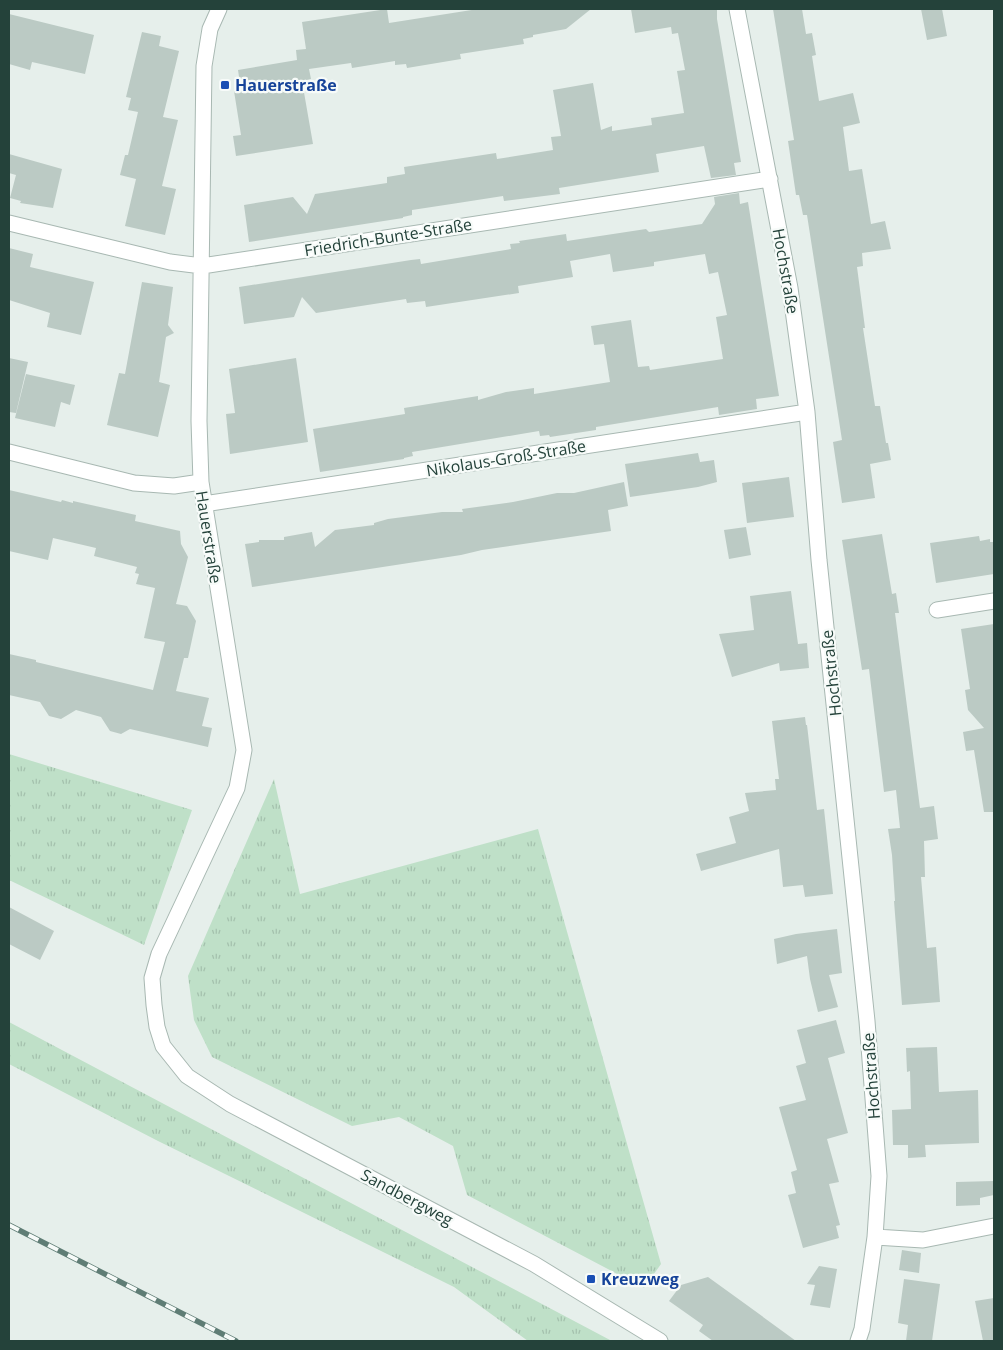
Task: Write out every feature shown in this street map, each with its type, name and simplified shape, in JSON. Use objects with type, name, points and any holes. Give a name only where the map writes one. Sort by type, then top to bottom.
[{"type":"street","name":"Hauerstraße","points":[[163,1046],[157,1027],[152,978],[159,954],[237,788],[244,750],[201,482],[199,421],[204,66],[210,29],[219,9]]},
{"type":"street","name":"Hochstraße","points":[[737,9],[790,288],[807,412],[819,560],[867,1021],[879,1176],[875,1238],[862,1329],[858,1341]]},
{"type":"street","name":"Friedrich-Bunte-Straße","points":[[9,223],[170,262],[202,266],[770,179]]},
{"type":"street","name":"Nikolaus-Groß-Straße","points":[[204,504],[807,412]]},
{"type":"street","points":[[9,452],[134,483],[174,486],[201,482]]},
{"type":"street","points":[[937,610],[994,601]]},
{"type":"street","name":"Sandbergweg","points":[[163,1046],[187,1076],[230,1104],[534,1264],[660,1341]]},
{"type":"street","points":[[875,1238],[923,1240],[994,1226]]},
{"type":"green space","points":[[9,754],[192,810],[144,945],[9,880]]},
{"type":"green space","points":[[274,779],[300,894],[538,829],[661,1264],[644,1288],[467,1195],[453,1146],[399,1117],[352,1126],[212,1057],[194,1020],[188,976]]},
{"type":"green space","points":[[9,1022],[611,1341],[528,1341],[454,1287],[158,1141],[9,1064]]},
{"type":"building","points":[[387,9],[389,23],[478,9],[591,9],[566,29],[533,35],[533,37],[523,39],[524,44],[460,54],[461,59],[407,68],[406,64],[395,65],[395,61],[352,68],[351,63],[309,69],[311,79],[302,81],[313,144],[236,156],[233,136],[241,135],[234,91],[241,90],[238,70],[297,60],[296,50],[306,49],[302,22]]},
{"type":"building","points":[[631,9],[717,9],[717,19],[741,162],[734,163],[736,175],[711,178],[704,146],[656,154],[659,172],[559,188],[560,194],[504,201],[503,196],[412,210],[412,215],[403,218],[249,242],[244,205],[293,197],[307,214],[315,194],[387,183],[387,177],[405,174],[404,167],[496,153],[497,159],[553,150],[551,137],[561,136],[553,90],[593,83],[601,130],[612,126],[612,131],[652,125],[651,118],[684,113],[677,71],[685,70],[678,33],[672,34],[671,27],[635,33]]},
{"type":"building","points":[[773,9],[802,9],[806,34],[812,33],[816,55],[812,56],[819,101],[853,93],[860,123],[843,127],[849,171],[862,169],[871,224],[885,221],[891,249],[862,253],[863,266],[857,267],[865,328],[863,328],[875,406],[880,406],[886,443],[888,443],[891,460],[870,464],[875,498],[842,503],[833,442],[842,440],[807,215],[803,215],[799,195],[796,195],[788,141],[794,140]]},
{"type":"building","points":[[921,9],[942,9],[947,36],[927,40]]},
{"type":"building","points":[[9,14],[94,35],[85,74],[32,62],[30,70],[9,64]]},
{"type":"building","points":[[142,32],[161,36],[159,46],[179,51],[163,117],[178,120],[162,186],[176,189],[165,235],[125,226],[136,179],[120,175],[125,155],[128,155],[138,112],[128,110],[131,98],[126,97]]},
{"type":"building","points":[[9,154],[62,169],[53,208],[20,203],[21,201],[10,198],[16,175],[9,173]]},
{"type":"building","points":[[739,193],[740,204],[748,202],[779,396],[756,399],[757,409],[719,415],[718,407],[596,427],[596,430],[550,437],[549,435],[540,436],[539,431],[412,452],[413,456],[404,459],[320,472],[313,429],[405,414],[404,408],[478,396],[478,400],[506,392],[534,388],[534,394],[610,382],[604,344],[594,345],[591,326],[631,320],[638,367],[649,366],[650,370],[723,359],[716,317],[727,315],[718,272],[709,274],[705,254],[654,262],[654,266],[613,272],[610,254],[570,261],[573,277],[518,286],[519,293],[426,307],[425,301],[407,303],[406,299],[316,313],[302,297],[294,317],[244,324],[239,287],[411,260],[420,259],[421,264],[511,249],[510,244],[520,243],[519,241],[566,234],[567,241],[646,229],[649,232],[702,224],[715,204],[714,197]]},
{"type":"building","points":[[9,248],[33,254],[30,267],[94,282],[81,335],[47,327],[50,313],[9,300]]},
{"type":"building","points":[[142,282],[173,287],[168,325],[174,333],[166,337],[159,382],[170,385],[158,437],[107,425],[119,373],[125,374]]},
{"type":"building","points":[[9,358],[28,362],[16,413],[9,412]]},
{"type":"building","points":[[296,358],[308,442],[230,454],[226,414],[235,413],[229,369]]},
{"type":"building","points":[[26,374],[75,385],[70,405],[61,402],[55,427],[15,418]]},
{"type":"building","points":[[698,453],[700,462],[714,460],[717,482],[698,487],[630,497],[625,464]]},
{"type":"building","points":[[789,477],[794,517],[747,523],[742,483]]},
{"type":"building","points":[[624,482],[628,506],[608,510],[611,531],[252,587],[245,544],[259,542],[259,540],[284,540],[284,537],[312,532],[315,547],[335,530],[374,525],[374,523],[388,519],[442,512],[463,512],[462,509],[513,502],[557,493],[574,493]]},
{"type":"building","points":[[9,490],[61,502],[62,500],[73,503],[73,501],[136,515],[135,521],[180,531],[181,544],[188,557],[176,604],[187,606],[196,621],[188,658],[184,658],[176,691],[209,698],[202,726],[212,728],[208,747],[130,729],[121,734],[110,731],[101,717],[76,710],[61,719],[49,716],[40,702],[9,695],[9,654],[153,690],[165,642],[144,638],[155,588],[136,584],[139,574],[135,573],[137,567],[94,556],[96,548],[53,538],[48,560],[9,551]]},
{"type":"building","points":[[746,527],[751,555],[729,559],[724,530]]},
{"type":"building","points":[[882,534],[892,594],[896,593],[899,613],[895,613],[920,808],[934,806],[938,839],[924,841],[925,877],[921,877],[927,948],[936,947],[940,1002],[902,1005],[892,855],[888,829],[900,828],[896,790],[884,792],[869,669],[862,670],[842,540]]},
{"type":"building","points":[[979,536],[980,541],[990,539],[990,542],[994,542],[994,574],[936,583],[930,543]]},
{"type":"building","points":[[791,591],[798,644],[807,643],[809,668],[780,671],[779,663],[732,677],[719,634],[754,630],[750,596]]},
{"type":"building","points":[[994,624],[994,812],[984,812],[974,750],[966,751],[963,732],[984,728],[968,710],[965,690],[970,689],[961,629]]},
{"type":"building","points":[[805,717],[817,810],[824,809],[833,894],[805,897],[803,885],[783,887],[779,849],[701,871],[696,854],[736,843],[729,817],[749,811],[745,793],[776,790],[775,779],[779,779],[772,721]]},
{"type":"building","points":[[9,907],[54,931],[40,960],[9,944]]},
{"type":"building","points":[[837,929],[842,973],[829,975],[838,1007],[818,1012],[807,956],[777,964],[774,939]]},
{"type":"building","points":[[836,1020],[845,1053],[828,1058],[848,1133],[827,1139],[839,1182],[829,1184],[840,1225],[836,1226],[839,1238],[803,1248],[788,1195],[796,1193],[791,1172],[797,1170],[779,1107],[806,1100],[796,1066],[806,1063],[797,1030]]},
{"type":"building","points":[[937,1047],[939,1092],[978,1090],[979,1143],[925,1145],[926,1157],[908,1158],[908,1145],[893,1145],[892,1110],[911,1109],[910,1071],[907,1072],[906,1048]]},
{"type":"building","points":[[994,1181],[994,1195],[980,1198],[980,1205],[956,1206],[956,1182]]},
{"type":"building","points":[[902,1250],[921,1253],[919,1273],[899,1270]]},
{"type":"building","points":[[819,1266],[837,1269],[830,1308],[810,1305],[815,1285],[807,1284]]},
{"type":"building","points":[[708,1277],[796,1341],[713,1341],[699,1331],[703,1325],[669,1301],[681,1285]]},
{"type":"building","points":[[904,1279],[940,1284],[932,1341],[906,1341],[908,1325],[898,1323]]},
{"type":"building","points":[[994,1298],[994,1341],[983,1341],[975,1301]]},
{"type":"railway","points":[[9,1225],[236,1341]]},
{"type":"place","name":"Hauerstraße","points":[[225,85]]},
{"type":"place","name":"Kreuzweg","points":[[591,1279]]}]
